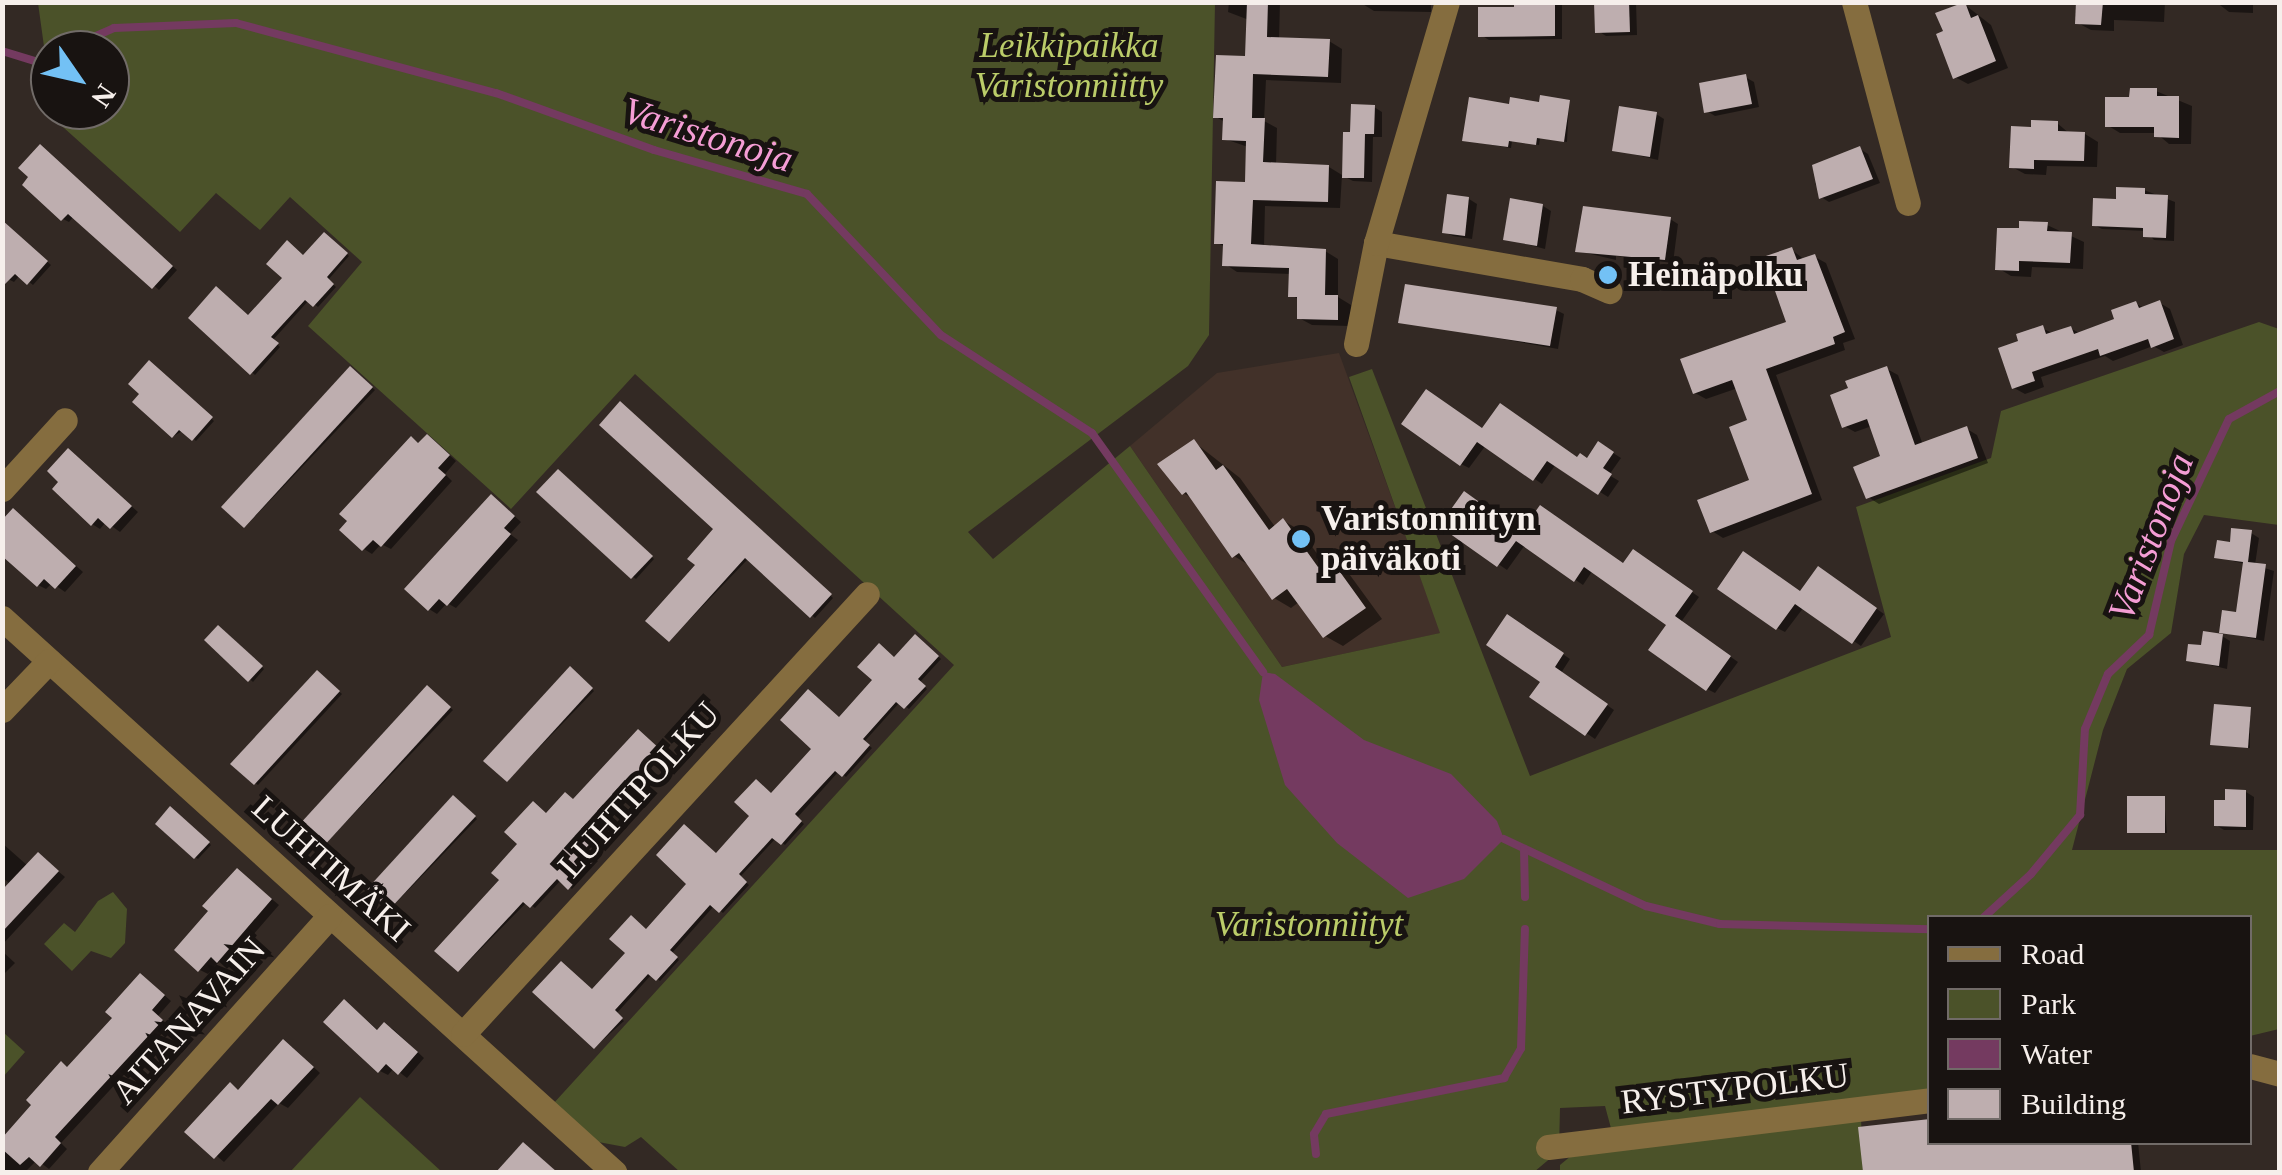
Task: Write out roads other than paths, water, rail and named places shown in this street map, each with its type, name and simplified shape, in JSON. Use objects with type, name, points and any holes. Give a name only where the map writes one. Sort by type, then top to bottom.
[{"type":"street","points":[[1356,344],[1376,243],[1447,2]]},
{"type":"street","points":[[1854,2],[1908,203]]},
{"type":"street","points":[[1376,243],[1582,279],[1609,291]]},
{"type":"street","points":[[2,490],[65,420]]},
{"type":"street","name":"LUHTIPOLKU","points":[[462,1034],[867,594]]},
{"type":"street","name":"LUHTIMÄKI","points":[[2,618],[614,1172]]},
{"type":"street","points":[[2,710],[48,661]]},
{"type":"street","name":"AITANAVAIN","points":[[100,1172],[330,916]]},
{"type":"street","points":[[2252,1067],[2280,1074]]},
{"type":"street","name":"RYSTYPOLKU","points":[[1548,1147],[1927,1100]]},
{"type":"water","points":[[1263,672],[1275,674],[1364,740],[1451,774],[1497,821],[1504,839],[1464,879],[1408,898],[1337,843],[1285,785],[1259,700]]},
{"type":"waterway","name":"Varistonoja","points":[[109,30],[236,23],[496,93],[654,150],[807,194],[941,335],[1092,433],[1263,672]]},
{"type":"waterway","name":"Varistonoja","points":[[2,51],[30,60]]},
{"type":"waterway","name":"Varistonoja","points":[[1986,915],[2031,874],[2080,815],[2085,729],[2108,674],[2149,635],[2171,541],[2229,419],[2280,391]]},
{"type":"waterway","name":"Varistonoja","points":[[1504,839],[1646,906],[1720,924],[1927,929]]},
{"type":"waterway","points":[[1524,849],[1525,897]]},
{"type":"waterway","points":[[1316,1154],[1314,1134],[1326,1114],[1504,1078],[1521,1048],[1525,929]]},
{"type":"place","name":"Heinäpolku","points":[[1608,275]]},
{"type":"place","name":"Varistonniityn päiväkoti","points":[[1301,539]]},
{"type":"park label","name":"Leikkipaikka Varistonniitty","points":[[1069,66]]},
{"type":"park label","name":"Varistonniityt","points":[[1309,925]]}]
